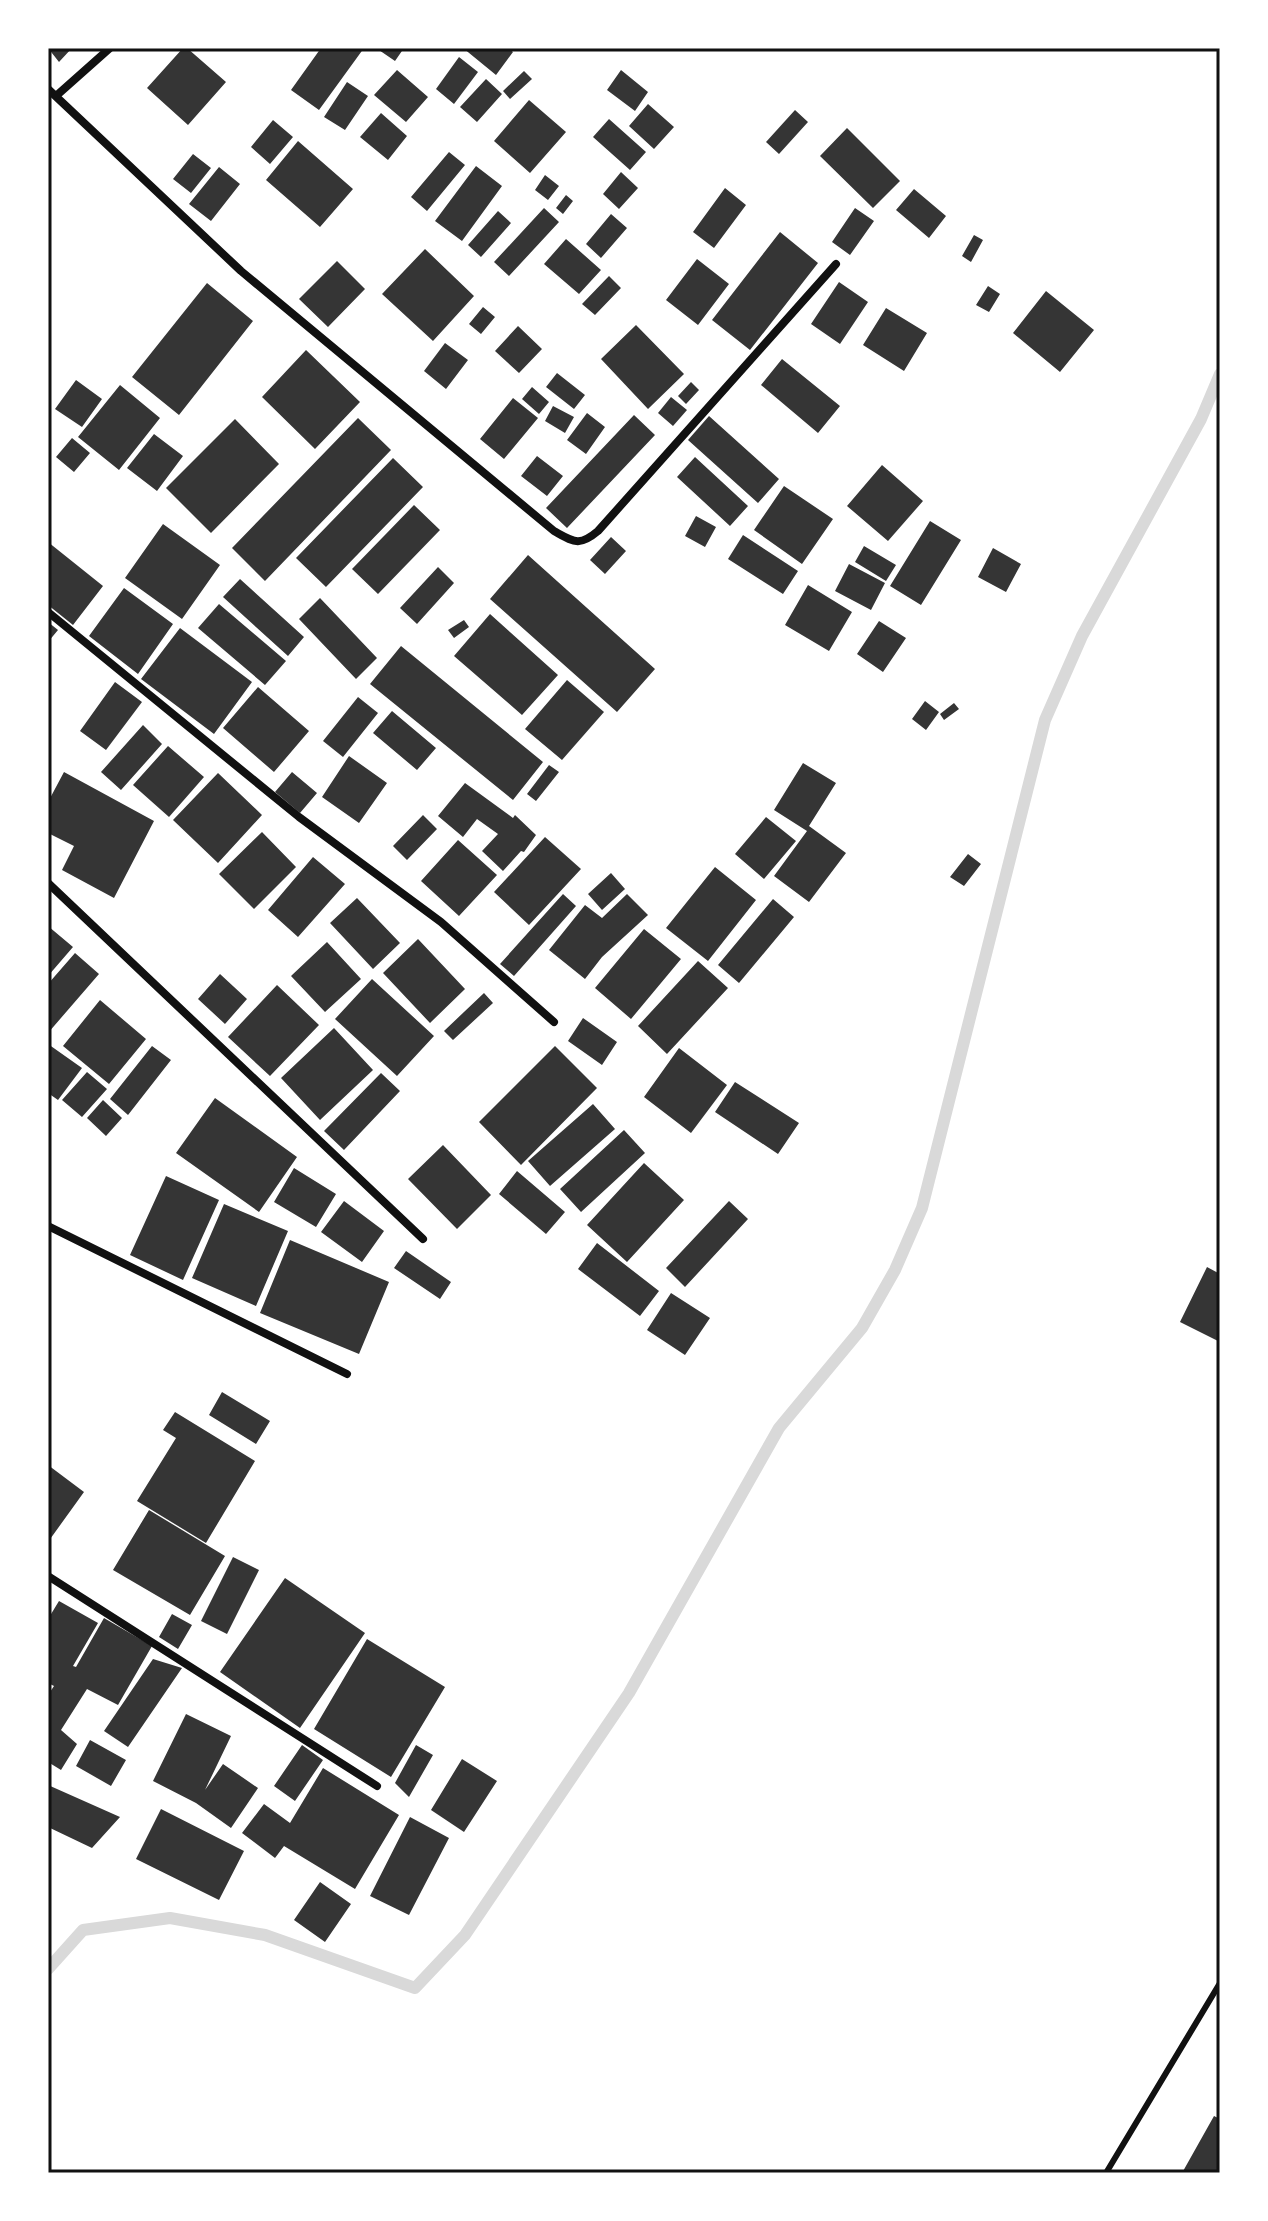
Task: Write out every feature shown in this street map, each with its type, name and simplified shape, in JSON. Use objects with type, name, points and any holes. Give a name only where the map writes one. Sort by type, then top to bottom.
[{"type":"street","points":[[56,96],[110,48]]},
{"type":"street","points":[[48,89],[241,271],[554,531],[573,542],[587,541],[598,531],[836,264]]},
{"type":"street","points":[[48,612],[299,817],[441,922],[554,1022]]},
{"type":"street","points":[[48,883],[423,1239]]},
{"type":"street","points":[[48,1226],[95,1252],[347,1374]]},
{"type":"street","points":[[48,1576],[377,1786]]},
{"type":"lane","points":[[1106,2173],[1220,1983]]},
{"type":"building","points":[[48,48],[72,48],[59,62]]},
{"type":"building","points":[[183,48],[187,48],[226,82],[188,125],[147,88]]},
{"type":"building","points":[[321,48],[364,48],[319,110],[291,90]]},
{"type":"building","points":[[376,48],[404,48],[395,61]]},
{"type":"building","points":[[463,48],[508,48],[513,52],[496,75]]},
{"type":"building","points":[[459,57],[478,72],[454,104],[436,89]]},
{"type":"building","points":[[397,70],[428,97],[406,122],[374,95]]},
{"type":"building","points":[[621,70],[648,92],[635,111],[607,90]]},
{"type":"building","points":[[524,71],[532,79],[510,99],[503,91]]},
{"type":"building","points":[[486,79],[502,94],[477,122],[460,107]]},
{"type":"building","points":[[347,82],[368,96],[345,130],[324,117]]},
{"type":"building","points":[[529,100],[566,132],[530,173],[494,141]]},
{"type":"building","points":[[648,104],[674,127],[654,149],[629,126]]},
{"type":"building","points":[[795,110],[808,122],[779,154],[766,142]]},
{"type":"building","points":[[381,113],[407,136],[388,160],[360,137]]},
{"type":"building","points":[[609,119],[646,152],[630,170],[593,137]]},
{"type":"building","points":[[273,120],[293,137],[270,164],[251,147]]},
{"type":"building","points":[[847,128],[900,181],[873,208],[820,156]]},
{"type":"building","points":[[298,141],[353,189],[320,227],[266,180]]},
{"type":"building","points":[[449,152],[465,165],[427,211],[411,197]]},
{"type":"building","points":[[193,154],[211,168],[191,193],[173,179]]},
{"type":"building","points":[[476,166],[502,186],[462,241],[435,221]]},
{"type":"building","points":[[219,167],[240,184],[211,221],[189,204]]},
{"type":"building","points":[[621,172],[638,188],[619,209],[603,194]]},
{"type":"building","points":[[545,175],[559,186],[548,200],[535,190]]},
{"type":"building","points":[[725,188],[746,205],[714,248],[693,232]]},
{"type":"building","points":[[914,189],[946,216],[929,238],[896,210]]},
{"type":"building","points":[[566,195],[573,201],[563,214],[556,208]]},
{"type":"building","points":[[544,208],[559,222],[509,276],[494,262]]},
{"type":"building","points":[[855,208],[874,221],[850,255],[832,242]]},
{"type":"building","points":[[498,211],[511,223],[481,257],[468,245]]},
{"type":"building","points":[[611,214],[627,228],[601,258],[586,244]]},
{"type":"building","points":[[780,232],[818,263],[750,350],[712,320]]},
{"type":"building","points":[[974,235],[983,240],[971,262],[962,256]]},
{"type":"building","points":[[566,239],[601,270],[579,294],[544,264]]},
{"type":"building","points":[[425,249],[474,296],[433,341],[382,294]]},
{"type":"building","points":[[697,259],[729,284],[698,325],[666,300]]},
{"type":"building","points":[[337,261],[365,289],[328,327],[299,299]]},
{"type":"building","points":[[609,276],[621,288],[595,315],[582,304]]},
{"type":"building","points":[[839,282],[868,302],[840,344],[811,324]]},
{"type":"building","points":[[207,283],[253,321],[179,415],[132,377]]},
{"type":"building","points":[[988,286],[1000,294],[989,312],[976,305]]},
{"type":"building","points":[[1046,291],[1094,330],[1060,372],[1013,333]]},
{"type":"building","points":[[483,307],[495,317],[481,334],[469,324]]},
{"type":"building","points":[[886,308],[927,333],[904,371],[863,345]]},
{"type":"building","points":[[636,325],[684,374],[648,409],[601,359]]},
{"type":"building","points":[[518,326],[542,349],[519,373],[495,351]]},
{"type":"building","points":[[445,343],[468,360],[446,389],[424,371]]},
{"type":"building","points":[[306,350],[360,402],[315,449],[262,397]]},
{"type":"building","points":[[782,359],[840,406],[818,433],[761,385]]},
{"type":"building","points":[[557,373],[585,395],[574,409],[546,387]]},
{"type":"building","points":[[76,380],[102,399],[82,427],[55,409]]},
{"type":"building","points":[[691,382],[699,390],[686,404],[678,396]]},
{"type":"building","points":[[120,385],[160,418],[119,470],[78,437]]},
{"type":"building","points":[[532,387],[549,402],[539,414],[522,399]]},
{"type":"building","points":[[671,397],[687,410],[673,426],[658,413]]},
{"type":"building","points":[[513,398],[538,418],[504,459],[480,439]]},
{"type":"building","points":[[553,406],[574,417],[565,433],[545,421]]},
{"type":"building","points":[[587,413],[605,427],[586,454],[567,440]]},
{"type":"building","points":[[634,415],[655,435],[567,528],[546,508]]},
{"type":"building","points":[[709,416],[779,479],[758,503],[688,440]]},
{"type":"building","points":[[358,418],[391,450],[265,581],[232,548]]},
{"type":"building","points":[[235,419],[279,464],[211,533],[166,488]]},
{"type":"building","points":[[154,434],[183,456],[157,491],[127,468]]},
{"type":"building","points":[[72,438],[90,453],[74,472],[56,457]]},
{"type":"building","points":[[537,456],[563,476],[547,496],[521,476]]},
{"type":"building","points":[[695,457],[748,506],[730,526],[677,477]]},
{"type":"building","points":[[393,458],[423,487],[326,587],[296,558]]},
{"type":"building","points":[[882,465],[923,501],[888,541],[847,506]]},
{"type":"building","points":[[784,486],[833,519],[802,564],[754,530]]},
{"type":"building","points":[[414,505],[440,530],[378,594],[352,569]]},
{"type":"building","points":[[696,516],[716,527],[705,547],[685,536]]},
{"type":"building","points":[[930,521],[961,540],[921,605],[890,586]]},
{"type":"building","points":[[163,524],[220,565],[182,619],[125,578]]},
{"type":"building","points":[[743,535],[798,571],[783,594],[728,559]]},
{"type":"building","points":[[611,537],[626,551],[605,574],[590,560]]},
{"type":"building","points":[[48,542],[103,586],[73,625],[48,605]]},
{"type":"building","points":[[864,546],[896,565],[886,581],[855,562]]},
{"type":"building","points":[[993,548],[1021,564],[1006,592],[978,577]]},
{"type":"building","points":[[528,555],[655,669],[617,712],[490,599]]},
{"type":"building","points":[[849,564],[885,583],[871,610],[835,591]]},
{"type":"building","points":[[438,567],[454,583],[417,624],[400,608]]},
{"type":"building","points":[[240,579],[304,637],[288,656],[223,597]]},
{"type":"building","points":[[808,585],[852,612],[829,651],[785,625]]},
{"type":"building","points":[[124,588],[173,624],[138,674],[89,636]]},
{"type":"building","points":[[320,598],[377,658],[356,679],[299,619]]},
{"type":"building","points":[[219,604],[286,661],[265,685],[198,628]]},
{"type":"building","points":[[490,614],[558,675],[522,715],[454,656]]},
{"type":"building","points":[[464,620],[469,627],[454,638],[448,630]]},
{"type":"building","points":[[879,621],[906,638],[883,672],[857,654]]},
{"type":"building","points":[[48,622],[58,630],[48,642]]},
{"type":"building","points":[[180,628],[252,682],[214,734],[141,679]]},
{"type":"building","points":[[401,646],[543,762],[513,800],[370,684]]},
{"type":"building","points":[[567,680],[604,712],[562,760],[525,729]]},
{"type":"building","points":[[115,682],[142,702],[106,750],[80,731]]},
{"type":"building","points":[[258,687],[309,731],[274,772],[223,728]]},
{"type":"building","points":[[358,697],[378,713],[343,757],[323,741]]},
{"type":"building","points":[[925,701],[939,712],[926,730],[912,719]]},
{"type":"building","points":[[954,703],[959,709],[944,720],[940,714]]},
{"type":"building","points":[[392,711],[436,748],[417,770],[373,733]]},
{"type":"building","points":[[143,725],[162,744],[121,790],[101,772]]},
{"type":"building","points":[[168,746],[204,777],[169,817],[133,785]]},
{"type":"building","points":[[349,756],[387,783],[359,823],[322,797]]},
{"type":"building","points":[[803,763],[836,783],[809,826],[846,853],[809,902],[774,876],[807,831],[774,810]]},
{"type":"building","points":[[549,765],[559,772],[536,801],[527,794]]},
{"type":"building","points":[[64,772],[154,821],[114,898],[62,870],[74,846],[48,833],[48,802]]},
{"type":"building","points":[[292,772],[317,793],[300,813],[275,792]]},
{"type":"building","points":[[218,773],[262,815],[218,863],[173,820]]},
{"type":"building","points":[[465,783],[513,818],[515,815],[536,835],[524,852],[521,851],[503,871],[482,851],[498,834],[477,819],[463,837],[438,816]]},
{"type":"building","points":[[423,815],[437,829],[407,860],[393,846]]},
{"type":"building","points":[[766,817],[796,841],[764,879],[735,854]]},
{"type":"building","points":[[262,832],[296,867],[254,909],[219,874]]},
{"type":"building","points":[[545,837],[581,869],[529,925],[494,892]]},
{"type":"building","points":[[458,840],[497,875],[459,916],[421,881]]},
{"type":"building","points":[[968,854],[981,864],[964,886],[950,877]]},
{"type":"building","points":[[313,857],[345,884],[298,937],[268,910]]},
{"type":"building","points":[[715,867],[756,900],[708,961],[666,928]]},
{"type":"building","points":[[611,873],[625,889],[602,910],[588,894]]},
{"type":"building","points":[[563,894],[576,906],[514,976],[500,964]]},
{"type":"building","points":[[627,894],[648,915],[602,957],[585,979],[549,950],[585,905],[602,918]]},
{"type":"building","points":[[357,898],[400,943],[373,969],[330,923]]},
{"type":"building","points":[[773,899],[794,917],[739,983],[718,965]]},
{"type":"building","points":[[48,926],[73,947],[48,976]]},
{"type":"building","points":[[644,929],[681,959],[631,1019],[595,988]]},
{"type":"building","points":[[418,939],[465,989],[430,1023],[383,973]]},
{"type":"building","points":[[327,942],[361,979],[325,1012],[291,976]]},
{"type":"building","points":[[75,953],[99,974],[48,1033],[48,984]]},
{"type":"building","points":[[698,961],[728,988],[667,1054],[638,1026]]},
{"type":"building","points":[[220,974],[247,999],[225,1024],[198,999]]},
{"type":"building","points":[[372,979],[434,1036],[397,1076],[335,1019]]},
{"type":"building","points":[[277,985],[319,1025],[270,1076],[228,1037]]},
{"type":"building","points":[[484,993],[493,1003],[453,1040],[444,1031]]},
{"type":"building","points":[[100,1000],[146,1039],[109,1084],[63,1046]]},
{"type":"building","points":[[583,1018],[617,1042],[602,1065],[568,1041]]},
{"type":"building","points":[[334,1028],[373,1070],[320,1120],[281,1078]]},
{"type":"building","points":[[48,1044],[82,1068],[58,1100],[48,1093]]},
{"type":"building","points":[[152,1046],[171,1060],[128,1115],[110,1099]]},
{"type":"building","points":[[555,1046],[597,1088],[521,1165],[479,1122]]},
{"type":"building","points":[[679,1048],[727,1085],[691,1133],[644,1097]]},
{"type":"building","points":[[87,1072],[107,1089],[82,1117],[62,1100]]},
{"type":"building","points":[[381,1073],[400,1091],[344,1150],[324,1131]]},
{"type":"building","points":[[735,1082],[799,1123],[778,1154],[715,1112]]},
{"type":"building","points":[[215,1098],[297,1157],[259,1212],[176,1153]]},
{"type":"building","points":[[103,1100],[122,1118],[106,1136],[87,1118]]},
{"type":"building","points":[[593,1104],[615,1129],[550,1186],[528,1161]]},
{"type":"building","points":[[624,1130],[645,1153],[581,1212],[560,1189]]},
{"type":"building","points":[[443,1145],[491,1195],[457,1229],[408,1179]]},
{"type":"building","points":[[644,1163],[684,1200],[627,1262],[587,1225]]},
{"type":"building","points":[[294,1168],[336,1194],[316,1227],[274,1202]]},
{"type":"building","points":[[517,1171],[565,1212],[546,1234],[499,1194]]},
{"type":"building","points":[[166,1176],[219,1200],[183,1280],[130,1255]]},
{"type":"building","points":[[344,1201],[384,1231],[362,1262],[321,1232]]},
{"type":"building","points":[[729,1201],[748,1219],[685,1287],[666,1268]]},
{"type":"building","points":[[224,1204],[288,1231],[256,1306],[192,1278]]},
{"type":"building","points":[[290,1240],[389,1282],[359,1354],[260,1313]]},
{"type":"building","points":[[597,1243],[659,1291],[640,1316],[578,1269]]},
{"type":"building","points":[[406,1251],[451,1282],[440,1299],[394,1268]]},
{"type":"building","points":[[1207,1267],[1220,1274],[1220,1342],[1180,1322]]},
{"type":"building","points":[[671,1293],[710,1318],[685,1355],[647,1330]]},
{"type":"building","points":[[222,1392],[270,1421],[256,1444],[209,1415]]},
{"type":"building","points":[[175,1412],[255,1461],[206,1543],[137,1501],[176,1438],[163,1430]]},
{"type":"building","points":[[48,1465],[84,1492],[48,1542]]},
{"type":"building","points":[[149,1510],[225,1556],[190,1615],[113,1570]]},
{"type":"building","points":[[233,1557],[259,1570],[227,1634],[201,1621]]},
{"type":"building","points":[[285,1578],[365,1633],[300,1728],[220,1672]]},
{"type":"building","points":[[59,1601],[98,1623],[73,1666],[76,1667],[104,1618],[152,1646],[118,1705],[87,1689],[61,1730],[77,1744],[61,1770],[48,1762],[48,1695],[54,1686],[48,1683],[48,1619]]},
{"type":"building","points":[[172,1614],[192,1625],[178,1649],[159,1637]]},
{"type":"building","points":[[367,1639],[445,1687],[391,1777],[314,1729]]},
{"type":"building","points":[[153,1659],[182,1668],[128,1747],[104,1731]]},
{"type":"building","points":[[186,1714],[231,1736],[205,1790],[223,1764],[258,1788],[231,1828],[196,1803],[153,1781]]},
{"type":"building","points":[[90,1740],[126,1760],[111,1786],[76,1766]]},
{"type":"building","points":[[302,1745],[323,1760],[295,1801],[274,1786]]},
{"type":"building","points":[[416,1745],[433,1755],[409,1797],[395,1783]]},
{"type":"building","points":[[462,1759],[497,1781],[464,1832],[431,1810]]},
{"type":"building","points":[[323,1768],[399,1815],[355,1889],[284,1846],[275,1858],[242,1833],[264,1804],[290,1823]]},
{"type":"building","points":[[48,1785],[120,1817],[92,1848],[48,1827]]},
{"type":"building","points":[[161,1809],[244,1851],[219,1900],[136,1859]]},
{"type":"building","points":[[410,1817],[449,1838],[409,1915],[370,1896]]},
{"type":"building","points":[[320,1882],[351,1904],[325,1942],[294,1920]]},
{"type":"building","points":[[1214,2116],[1220,2119],[1220,2173],[1182,2173]]},
{"type":"waterway","points":[[48,1969],[83,1930],[170,1918],[265,1935],[415,1988],[465,1935],[629,1693],[779,1428],[862,1328],[895,1270],[922,1208],[1045,720],[1082,636],[1201,419],[1220,374]]}]
